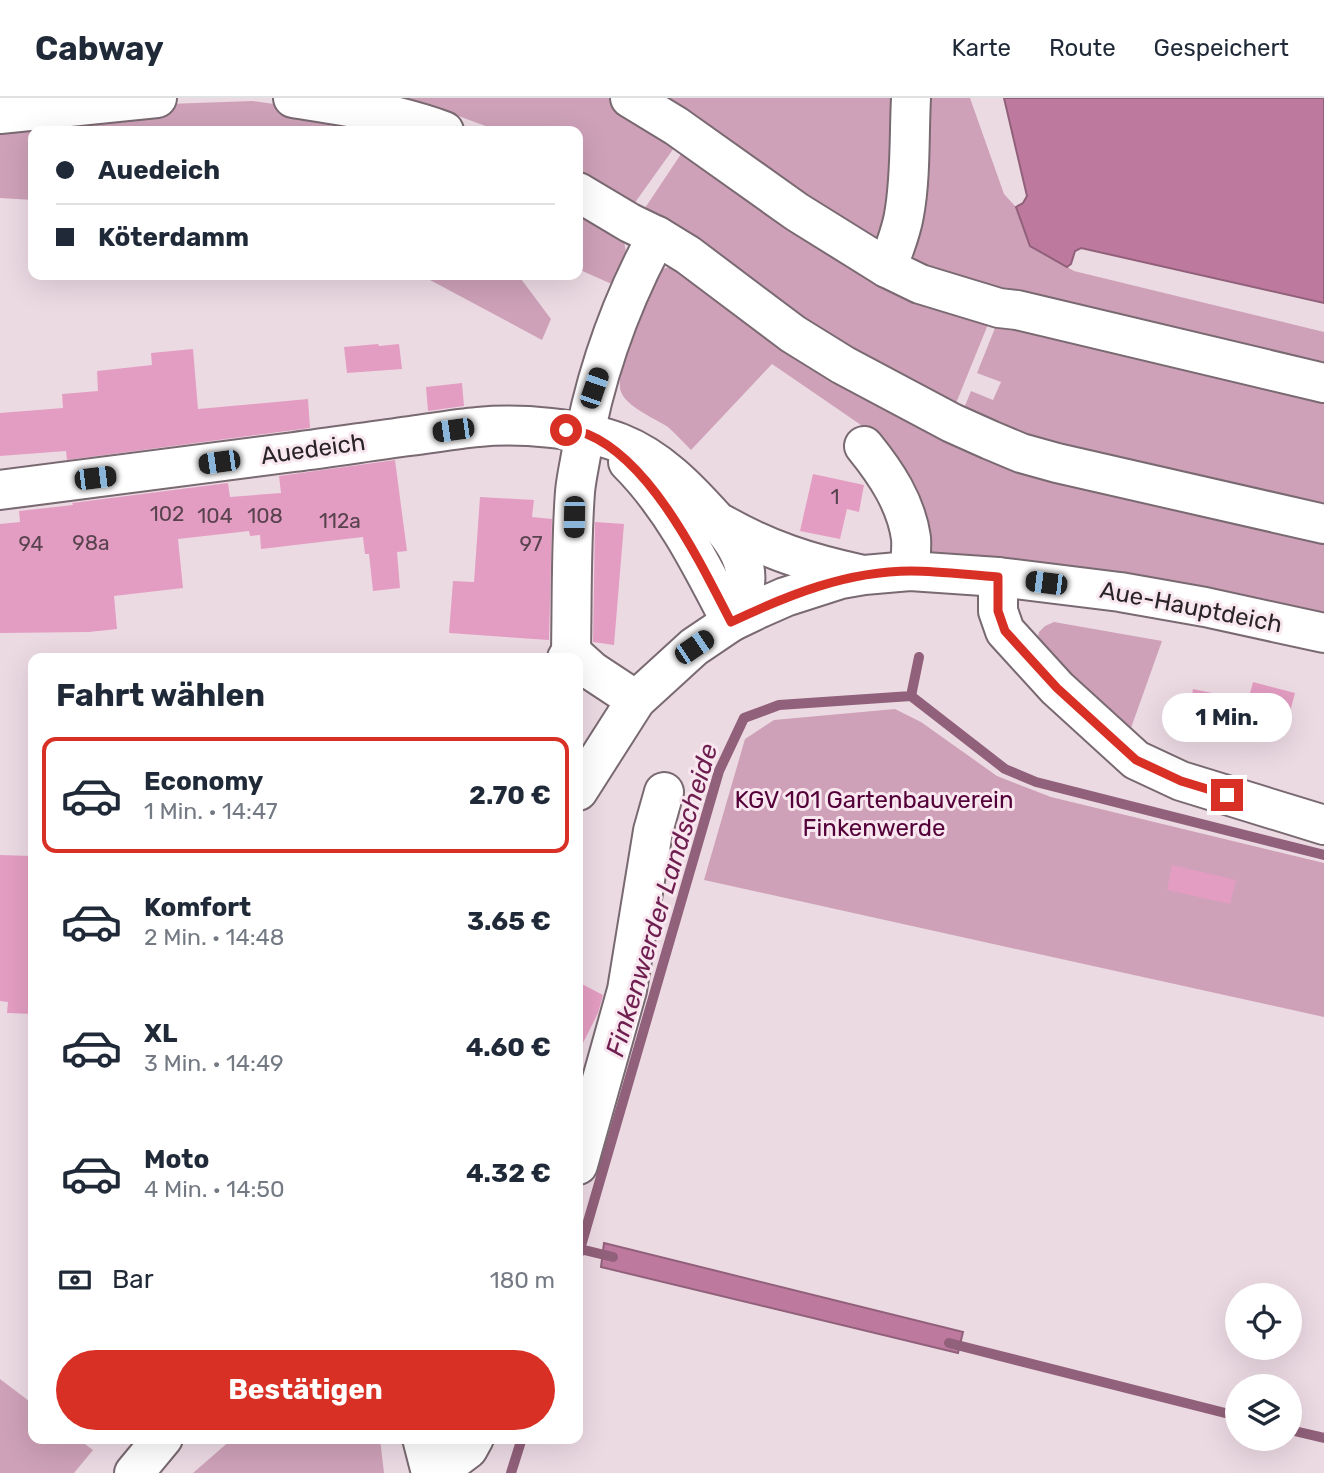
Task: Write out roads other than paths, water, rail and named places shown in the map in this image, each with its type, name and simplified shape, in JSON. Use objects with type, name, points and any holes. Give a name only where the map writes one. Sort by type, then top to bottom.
[{"type":"street","points":[[0,114],[157,98]]},
{"type":"street","points":[[293,98],[343,105],[427,126]]},
{"type":"street","points":[[630,98],[676,126],[797,212],[887,268],[920,285],[999,308],[1324,383]]},
{"type":"street","points":[[887,268],[904,215],[911,98]]},
{"type":"street","points":[[583,195],[688,255],[793,334],[843,365],[952,423],[990,440],[1021,453],[1057,463],[1324,524]]},
{"type":"street","points":[[569,653],[575,491],[584,433],[594,388],[608,348],[641,265],[657,236]]},
{"type":"street","name":"Auedeich","points":[[0,490],[480,427],[547,428],[584,433],[619,443],[666,470],[735,542],[746,573],[741,605],[731,622]]},
{"type":"street","name":"Auedeich","points":[[584,433],[621,455],[657,495],[676,522],[731,622]]},
{"type":"street","points":[[864,446],[886,474],[904,510],[911,538],[910,571]]},
{"type":"street","name":"Auedeich","points":[[718,522],[749,540],[783,554],[864,575]]},
{"type":"street","name":"Aue-Hauptdeich","points":[[583,783],[636,700],[694,647],[731,622],[772,603],[841,579],[910,571],[998,577],[1120,592],[1324,633]]},
{"type":"street","points":[[998,577],[998,611],[1005,631],[1057,688],[1136,760],[1181,781],[1324,824]]},
{"type":"street","points":[[583,665],[636,700]]},
{"type":"street","points":[[583,1147],[627,990],[653,831],[664,792]]},
{"type":"street","points":[[134,1473],[158,1444]]},
{"type":"street","points":[[424,1444],[433,1473]]},
{"type":"street","points":[[433,1444],[433,1473]]},
{"type":"street","points":[[433,1473],[468,1449],[471,1444]]},
{"type":"waterway","name":"Finkenwerder Landscheide","points":[[583,1239],[719,771],[744,718],[779,705],[911,696],[919,657]]},
{"type":"waterway","points":[[911,696],[1005,769],[1036,782],[1324,855]]},
{"type":"waterway","points":[[583,1250],[613,1257]]},
{"type":"waterway","points":[[949,1343],[1225,1413]]},
{"type":"waterway","points":[[1302,1433],[1324,1438]]},
{"type":"waterway","name":"Finkenwerder Landscheide","points":[[511,1473],[520,1444]]},
{"type":"park label","name":"KGV 101 Gartenbauverein Finkenwerde","points":[[874,814]]}]
